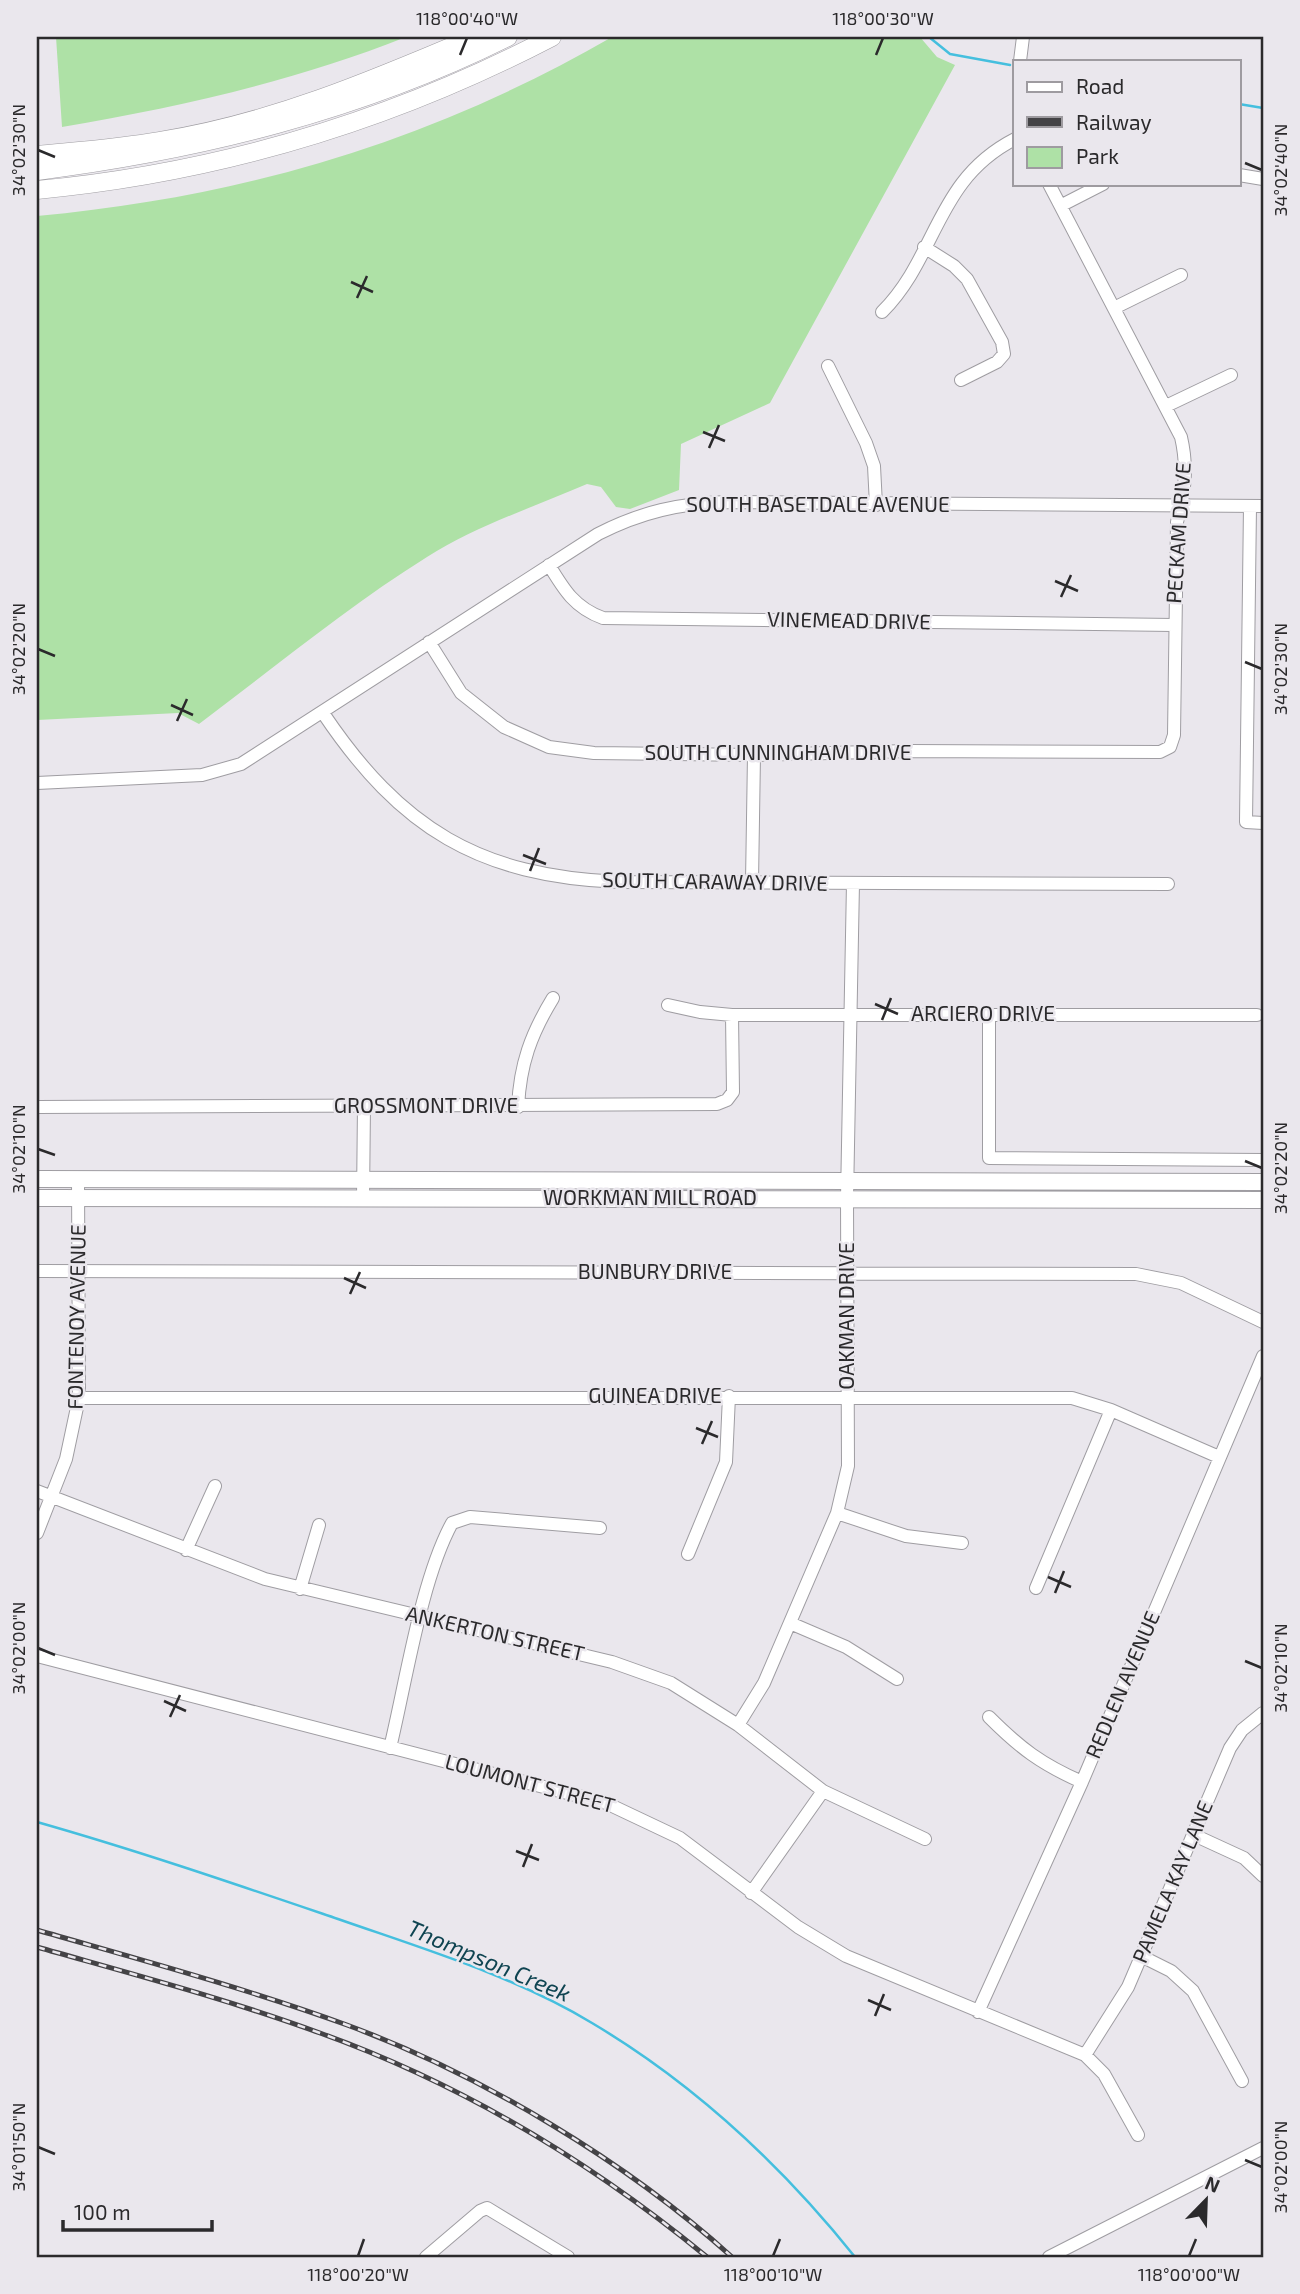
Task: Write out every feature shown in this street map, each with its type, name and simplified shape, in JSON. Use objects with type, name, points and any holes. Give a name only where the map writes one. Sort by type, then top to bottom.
[{"type":"highway","points":[[37,155],[161,141],[255,119],[353,89],[474,37]]},
{"type":"highway","points":[[37,171],[170,152],[276,125],[395,86],[508,37]]},
{"type":"highway","points":[[37,181],[187,158],[291,132],[407,93],[531,37]]},
{"type":"highway","points":[[37,190],[159,173],[299,140],[434,92],[552,37]]},
{"type":"main road","name":"WORKMAN MILL ROAD","points":[[37,1179],[1263,1182]]},
{"type":"main road","name":"WORKMAN MILL ROAD","points":[[37,1198],[1263,1200]]},
{"type":"street","points":[[1020,60],[1023,37]]},
{"type":"street","points":[[881,312],[897,297],[957,186],[989,153],[1013,140]]},
{"type":"street","points":[[1240,175],[1263,179]]},
{"type":"street","name":"PECKAM DRIVE","points":[[1050,186],[1181,437],[1185,456],[1185,491],[1177,522],[1174,735],[1170,747]]},
{"type":"street","points":[[1062,205],[1099,186]]},
{"type":"street","points":[[924,247],[954,266],[967,279],[1002,342],[1004,354],[997,362],[961,380]]},
{"type":"street","points":[[1114,308],[1181,275]]},
{"type":"street","points":[[828,366],[874,466],[876,505]]},
{"type":"street","points":[[1166,406],[1231,375]]},
{"type":"street","name":"SOUTH BASETDALE AVENUE","points":[[37,783],[202,775],[241,764],[549,565],[628,519],[690,502],[1256,506]]},
{"type":"street","points":[[1256,506],[1249,558],[1246,822],[1263,823]]},
{"type":"street","points":[[1249,558],[1263,558]]},
{"type":"street","name":"VINEMEAD DRIVE","points":[[549,565],[568,596],[583,611],[603,618],[1174,625]]},
{"type":"street","name":"SOUTH CUNNINGHAM DRIVE","points":[[429,642],[461,693],[504,727],[549,747],[594,753],[754,755],[908,751],[1160,752],[1170,747]]},
{"type":"street","name":"SOUTH CARAWAY DRIVE","points":[[323,713],[351,752],[396,800],[425,825],[478,856],[532,873],[583,880],[752,883],[1168,884]]},
{"type":"street","points":[[752,883],[754,755]]},
{"type":"street","name":"OAKMAN DRIVE","points":[[738,1725],[764,1683],[837,1513],[848,1466],[847,1181],[853,883]]},
{"type":"street","points":[[518,1107],[520,1074],[526,1049],[553,998]]},
{"type":"street","name":"ARCIERO DRIVE","points":[[668,1005],[700,1013],[733,1015],[1257,1015]]},
{"type":"street","points":[[989,1014],[989,1158],[1263,1160]]},
{"type":"street","name":"GROSSMONT DRIVE","points":[[37,1107],[518,1107],[717,1104],[727,1100],[733,1092],[733,1015]]},
{"type":"street","points":[[363,1105],[363,1199]]},
{"type":"street","name":"FONTENOY AVENUE","points":[[37,1533],[74,1432],[79,1398],[78,1179]]},
{"type":"street","name":"BUNBURY DRIVE","points":[[37,1270],[1136,1274],[1181,1283],[1263,1322]]},
{"type":"street","name":"REDLEN AVENUE","points":[[978,2012],[1082,1782],[1263,1356]]},
{"type":"street","points":[[688,1554],[726,1462],[729,1396]]},
{"type":"street","name":"GUINEA DRIVE","points":[[79,1398],[1072,1398],[1111,1410],[1219,1457]]},
{"type":"street","points":[[1036,1588],[1111,1410]]},
{"type":"street","points":[[186,1550],[215,1486]]},
{"type":"street","name":"ANKERTON STREET","points":[[37,1491],[186,1550],[300,1588],[612,1662],[671,1683],[738,1725],[824,1791],[925,1839]]},
{"type":"street","points":[[837,1513],[906,1536],[962,1543]]},
{"type":"street","points":[[390,1748],[421,1616],[442,1541],[452,1523],[470,1517],[600,1528]]},
{"type":"street","points":[[300,1588],[318,1525]]},
{"type":"street","points":[[790,1623],[846,1647],[897,1679]]},
{"type":"street","name":"LOUMONT STREET","points":[[37,1656],[606,1802],[680,1838],[751,1893],[846,1956],[1085,2055],[1104,2074],[1139,2135]]},
{"type":"street","name":"PAMELA KAY LANE","points":[[1085,2055],[1115,2012],[1230,1748],[1242,1730],[1263,1713]]},
{"type":"street","points":[[989,1717],[1024,1751],[1045,1765],[1082,1782]]},
{"type":"street","points":[[751,1893],[824,1791]]},
{"type":"street","points":[[1194,1835],[1244,1858],[1263,1876]]},
{"type":"street","points":[[1141,1956],[1171,1971],[1192,1991],[1242,2081]]},
{"type":"street","points":[[1049,2257],[1263,2148]]},
{"type":"street","points":[[426,2257],[480,2211],[494,2210],[568,2257]]},
{"type":"green space","points":[[56,37],[406,37],[322,67],[237,91],[62,127]]},
{"type":"green space","points":[[612,37],[920,37],[937,57],[955,65],[770,403],[681,444],[679,490],[630,509],[616,507],[601,487],[587,484],[485,526],[446,546],[368,596],[199,724],[178,713],[37,720],[37,216],[189,195],[335,158],[406,134],[475,106],[544,74]]},
{"type":"waterway","points":[[929,37],[950,54],[1010,65]]},
{"type":"waterway","points":[[1240,104],[1263,108]]},
{"type":"waterway","name":"Thompson Creek","points":[[37,1822],[188,1869],[436,1953],[500,1977],[562,2006],[665,2072],[734,2128],[797,2190],[855,2257]]},
{"type":"railway","points":[[37,1930],[270,1999],[397,2045],[500,2095],[599,2155],[691,2222],[732,2257]]},
{"type":"railway","points":[[37,1947],[250,2009],[373,2053],[424,2076],[523,2128],[571,2158],[618,2189],[707,2257]]}]
